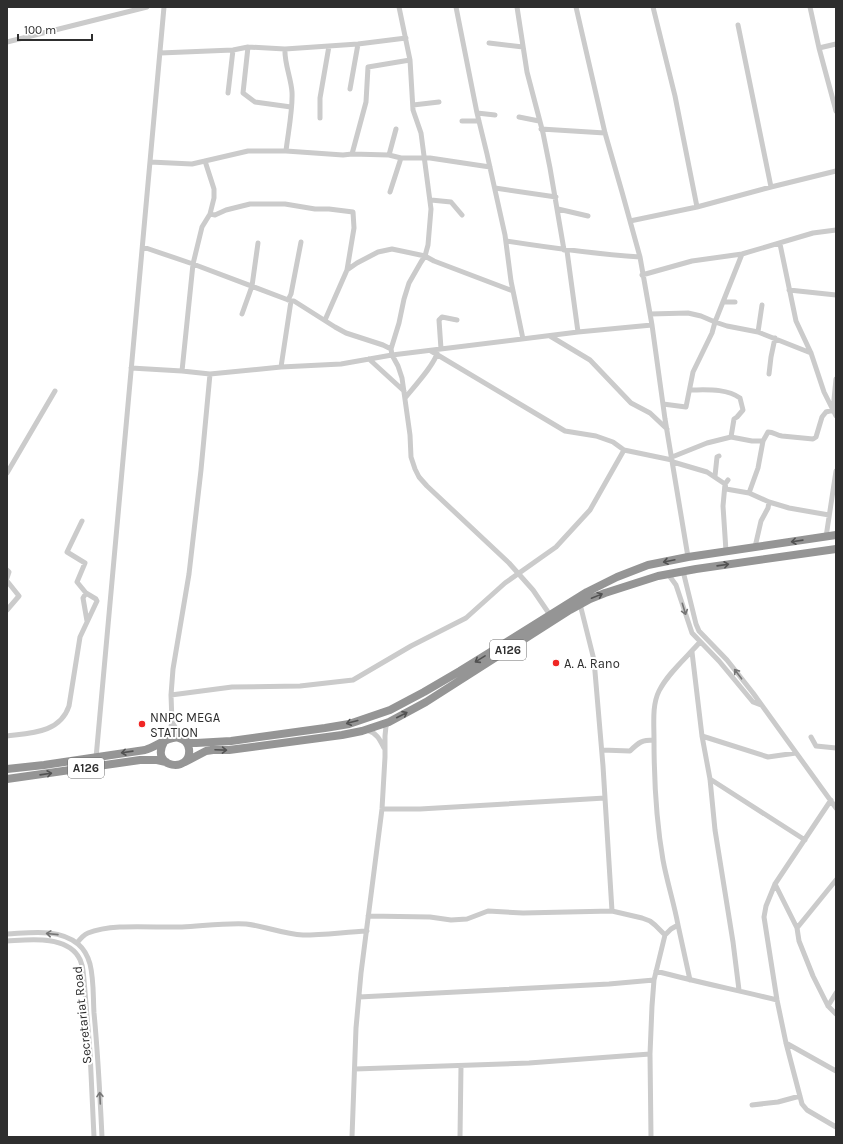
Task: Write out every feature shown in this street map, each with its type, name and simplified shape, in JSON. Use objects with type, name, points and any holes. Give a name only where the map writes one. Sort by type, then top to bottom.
[{"type":"highway","name":"A126","points":[[7,770],[145,750],[172,737],[177,737],[191,743],[231,741],[348,724],[390,710],[424,692],[587,592],[617,577],[648,566],[688,557],[836,535]]},
{"type":"highway","name":"A126","points":[[7,779],[140,760],[166,762],[177,765],[198,754],[212,750],[236,749],[342,735],[362,730],[388,722],[426,702],[580,604],[618,588],[640,581],[683,571],[836,549]]},
{"type":"highway","points":[[183,739],[189,750],[187,758],[184,762]]},
{"type":"highway","points":[[166,740],[162,746],[161,755],[166,762]]},
{"type":"street","points":[[7,42],[147,7]]},
{"type":"street","points":[[96,758],[164,7]]},
{"type":"street","points":[[399,7],[410,60],[413,110],[421,133],[431,200],[425,256],[409,283],[391,349],[392,356],[398,366],[402,378],[410,435],[411,457],[419,477],[509,563],[533,590],[550,616]]},
{"type":"street","points":[[456,7],[478,121],[490,166],[506,241],[513,291],[523,339]]},
{"type":"street","points":[[517,7],[527,72],[556,197],[578,332]]},
{"type":"street","points":[[576,7],[605,133],[640,257],[688,557]]},
{"type":"street","points":[[652,7],[675,96],[697,207]]},
{"type":"street","points":[[810,7],[819,48],[836,110]]},
{"type":"street","points":[[738,24],[771,187]]},
{"type":"street","points":[[160,53],[233,50],[248,47],[285,49],[358,44],[406,38]]},
{"type":"street","points":[[489,43],[523,47]]},
{"type":"street","points":[[350,89],[358,44]]},
{"type":"street","points":[[819,48],[836,44]]},
{"type":"street","points":[[320,118],[320,98],[330,46]]},
{"type":"street","points":[[248,47],[243,93],[255,102],[291,107]]},
{"type":"street","points":[[285,49],[284,55],[292,94],[286,151]]},
{"type":"street","points":[[228,93],[233,50]]},
{"type":"street","points":[[352,154],[366,102],[368,67],[410,60]]},
{"type":"street","points":[[413,105],[439,102]]},
{"type":"street","points":[[477,113],[496,115]]},
{"type":"street","points":[[519,117],[538,121]]},
{"type":"street","points":[[462,121],[478,121]]},
{"type":"street","points":[[541,129],[605,133]]},
{"type":"street","points":[[389,156],[396,130]]},
{"type":"street","points":[[150,162],[192,164],[248,151],[286,151],[343,155],[389,156],[401,158],[425,158],[490,166]]},
{"type":"street","points":[[390,192],[401,158]]},
{"type":"street","points":[[182,371],[193,264],[202,227],[210,214],[214,198],[214,189],[205,161]]},
{"type":"street","points":[[630,221],[697,207],[836,171]]},
{"type":"street","points":[[495,188],[556,197]]},
{"type":"street","points":[[431,200],[451,202],[462,215]]},
{"type":"street","points":[[210,214],[215,215],[226,210],[250,204],[285,204],[315,209],[352,212],[354,228],[347,270],[325,320]]},
{"type":"street","points":[[558,209],[588,216]]},
{"type":"street","points":[[642,275],[692,261],[742,254],[813,233],[836,230]]},
{"type":"street","points":[[506,241],[598,254],[640,257]]},
{"type":"street","points":[[281,367],[290,300],[301,242]]},
{"type":"street","points":[[242,314],[252,286],[258,243]]},
{"type":"street","points":[[780,244],[796,322],[811,353],[824,392],[836,416]]},
{"type":"street","points":[[143,248],[193,264],[294,301],[346,333],[391,349]]},
{"type":"street","points":[[347,270],[373,255],[392,249],[425,256],[434,261],[513,291]]},
{"type":"street","points":[[663,404],[686,407],[693,372],[712,333],[742,254]]},
{"type":"street","points":[[789,290],[836,295]]},
{"type":"street","points":[[724,302],[735,302]]},
{"type":"street","points":[[758,332],[762,305]]},
{"type":"street","points":[[650,314],[688,313],[701,316],[727,326],[758,332],[811,353]]},
{"type":"street","points":[[405,398],[428,369],[438,351],[439,320],[442,317],[457,320]]},
{"type":"street","points":[[131,368],[210,374],[281,367],[341,364],[369,359],[578,332],[652,325]]},
{"type":"street","points":[[550,336],[590,360],[631,403],[650,413],[667,429]]},
{"type":"street","points":[[769,374],[775,338]]},
{"type":"street","points":[[438,351],[565,431],[596,436],[613,442],[624,450],[672,460],[707,472],[727,482]]},
{"type":"street","points":[[369,359],[404,391]]},
{"type":"street","points":[[166,740],[172,722],[171,695],[173,669],[188,574],[201,470],[210,374]]},
{"type":"street","points":[[833,410],[836,378]]},
{"type":"street","points":[[690,390],[718,391],[732,394],[740,398],[743,410],[734,419],[731,438]]},
{"type":"street","points":[[7,473],[55,391]]},
{"type":"street","points":[[749,493],[758,468],[763,441],[768,432],[774,432],[778,435],[793,438],[815,439],[822,416],[826,412],[833,410]]},
{"type":"street","points":[[672,460],[707,443],[731,438],[763,441]]},
{"type":"street","points":[[171,695],[232,687],[300,686],[353,680],[411,646],[466,618],[505,583],[556,547],[590,510],[624,450]]},
{"type":"street","points":[[715,476],[717,458],[720,456]]},
{"type":"street","points":[[826,537],[836,472]]},
{"type":"street","points":[[727,482],[726,489],[749,493],[769,502],[789,508],[829,515]]},
{"type":"street","points":[[726,551],[723,506],[727,482]]},
{"type":"street","points":[[755,547],[761,521],[768,508],[769,502]]},
{"type":"street","points":[[7,736],[48,729],[64,717],[69,706],[80,637],[97,601],[95,598],[86,593],[77,582],[85,563],[67,552],[82,521]]},
{"type":"street","points":[[7,570],[9,572],[7,580],[20,596],[7,610]]},
{"type":"street","points":[[683,571],[697,628],[727,660],[762,705],[836,808]]},
{"type":"street","points":[[668,574],[676,585],[690,629],[753,702],[762,705]]},
{"type":"street","points":[[86,593],[83,598],[87,621]]},
{"type":"street","points":[[580,604],[594,660],[602,750],[612,911]]},
{"type":"street","points":[[690,980],[664,861],[658,822],[655,790],[654,709],[659,690],[677,666],[700,642]]},
{"type":"street","points":[[692,652],[702,736],[710,779],[715,830],[739,990]]},
{"type":"street","points":[[172,722],[183,739]]},
{"type":"street","points":[[352,1137],[359,997],[382,809],[385,736],[388,722]]},
{"type":"street","points":[[362,730],[368,730],[375,734],[385,749]]},
{"type":"street","points":[[702,736],[768,757],[796,753]]},
{"type":"street","points":[[811,737],[816,746],[836,748]]},
{"type":"street","points":[[602,750],[630,751],[639,742],[654,740]]},
{"type":"street","points":[[710,779],[805,840]]},
{"type":"street","points":[[382,809],[420,809],[605,798]]},
{"type":"street","points":[[830,800],[775,884],[766,906],[764,917],[777,1000],[786,1043],[802,1104],[807,1110],[836,1127]]},
{"type":"street","points":[[797,928],[836,880]]},
{"type":"street","points":[[775,884],[797,928],[799,942],[813,976],[828,1006],[836,1014]]},
{"type":"street","points":[[368,916],[430,917],[451,920],[468,919],[488,911],[612,911],[642,918],[655,925],[665,935]]},
{"type":"street","points":[[7,934],[52,934],[65,936],[77,943],[80,938],[88,933],[110,928],[245,924],[301,935],[366,931]]},
{"type":"street","points":[[651,1137],[650,1054],[654,980],[665,935],[678,925]]},
{"type":"street","name":"Secretariat Road","points":[[7,941],[54,941],[67,946],[76,954],[81,962],[83,969],[90,1052],[94,1137]]},
{"type":"street","name":"Secretariat Road","points":[[77,943],[85,952],[91,970],[98,1052],[102,1137]]},
{"type":"street","points":[[656,971],[777,1000]]},
{"type":"street","points":[[359,997],[609,984],[654,980]]},
{"type":"street","points":[[828,1006],[836,993]]},
{"type":"street","points":[[786,1043],[836,1071]]},
{"type":"street","points":[[90,1052],[98,1052]]},
{"type":"street","points":[[355,1069],[530,1063],[650,1054]]},
{"type":"street","points":[[460,1066],[460,1137]]},
{"type":"street","points":[[752,1105],[778,1102],[800,1096]]},
{"type":"place","name":"A. A. Rano","points":[[556,663]]},
{"type":"place","name":"NNPC MEGA STATION","points":[[142,724]]}]
